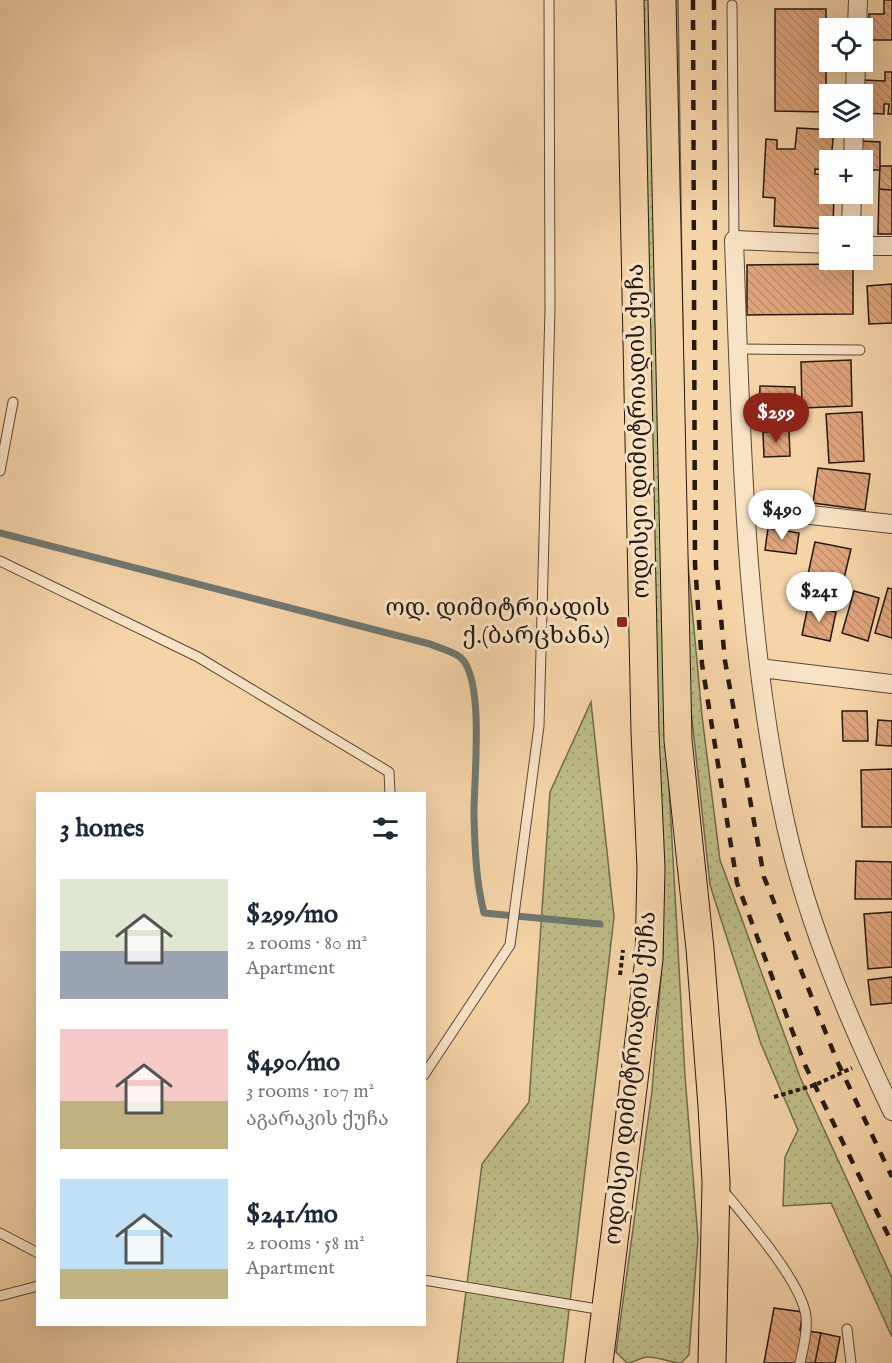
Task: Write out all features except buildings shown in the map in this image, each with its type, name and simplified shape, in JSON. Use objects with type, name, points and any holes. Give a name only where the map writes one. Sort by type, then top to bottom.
[{"type":"main road","name":"ოდისეი დიმიტრიადის ქუჩა","points":[[599,1363],[649,959],[651,868],[645,708],[630,0]]},
{"type":"main road","name":"ოდისეი დიმიტრიადის ქუჩა","points":[[662,0],[678,740],[700,949],[716,1182],[712,1363]]},
{"type":"street","points":[[857,18],[858,0]]},
{"type":"street","points":[[819,244],[734,240],[747,508],[760,668],[786,827],[829,964],[892,1111]]},
{"type":"street","points":[[873,246],[892,246]]},
{"type":"street","points":[[747,508],[892,524]]},
{"type":"street","points":[[760,668],[892,684]]},
{"type":"street","points":[[870,1064],[892,1071]]},
{"type":"lane","points":[[426,1072],[510,945],[539,726],[550,309],[549,0]]},
{"type":"lane","points":[[732,5],[734,240]]},
{"type":"lane","points":[[738,349],[860,350]]},
{"type":"lane","points":[[0,471],[13,402]]},
{"type":"lane","points":[[0,561],[198,657],[389,772],[390,792]]},
{"type":"lane","points":[[716,1182],[766,1242],[802,1301],[807,1318],[800,1363]]},
{"type":"lane","points":[[0,1233],[36,1252]]},
{"type":"lane","points":[[426,1280],[606,1310]]},
{"type":"lane","points":[[0,1296],[36,1287]]},
{"type":"lane","points":[[847,1329],[851,1363]]},
{"type":"path","points":[[619,981],[623,947]]},
{"type":"path","points":[[774,1097],[870,1064]]},
{"type":"shaded area","points":[[642,0],[650,0],[667,750],[685,1076],[698,1239],[689,1355],[681,1363],[650,1357],[627,1363],[616,1352],[652,1091],[663,951]]},
{"type":"shaded area","points":[[670,0],[678,0],[686,542],[702,716],[720,860],[800,1077],[892,1278],[892,1337],[831,1203],[783,1206],[785,1157],[798,1130],[761,1044],[710,885],[690,701]]},
{"type":"shaded area","points":[[591,702],[614,917],[563,1363],[457,1363],[482,1164],[529,1102],[550,792]]},
{"type":"waterway","points":[[0,533],[430,644],[457,655],[468,669],[476,708],[474,818],[478,877],[484,913],[600,924]]},
{"type":"railway","points":[[693,0],[695,564],[702,664],[737,883],[805,1065],[892,1243]]},
{"type":"railway","points":[[714,0],[716,565],[725,661],[764,877],[837,1061],[892,1177]]},
{"type":"place","name":"ოდ. დიმიტრიადის ქ.(ბარცხანა)","points":[[622,622]]}]
